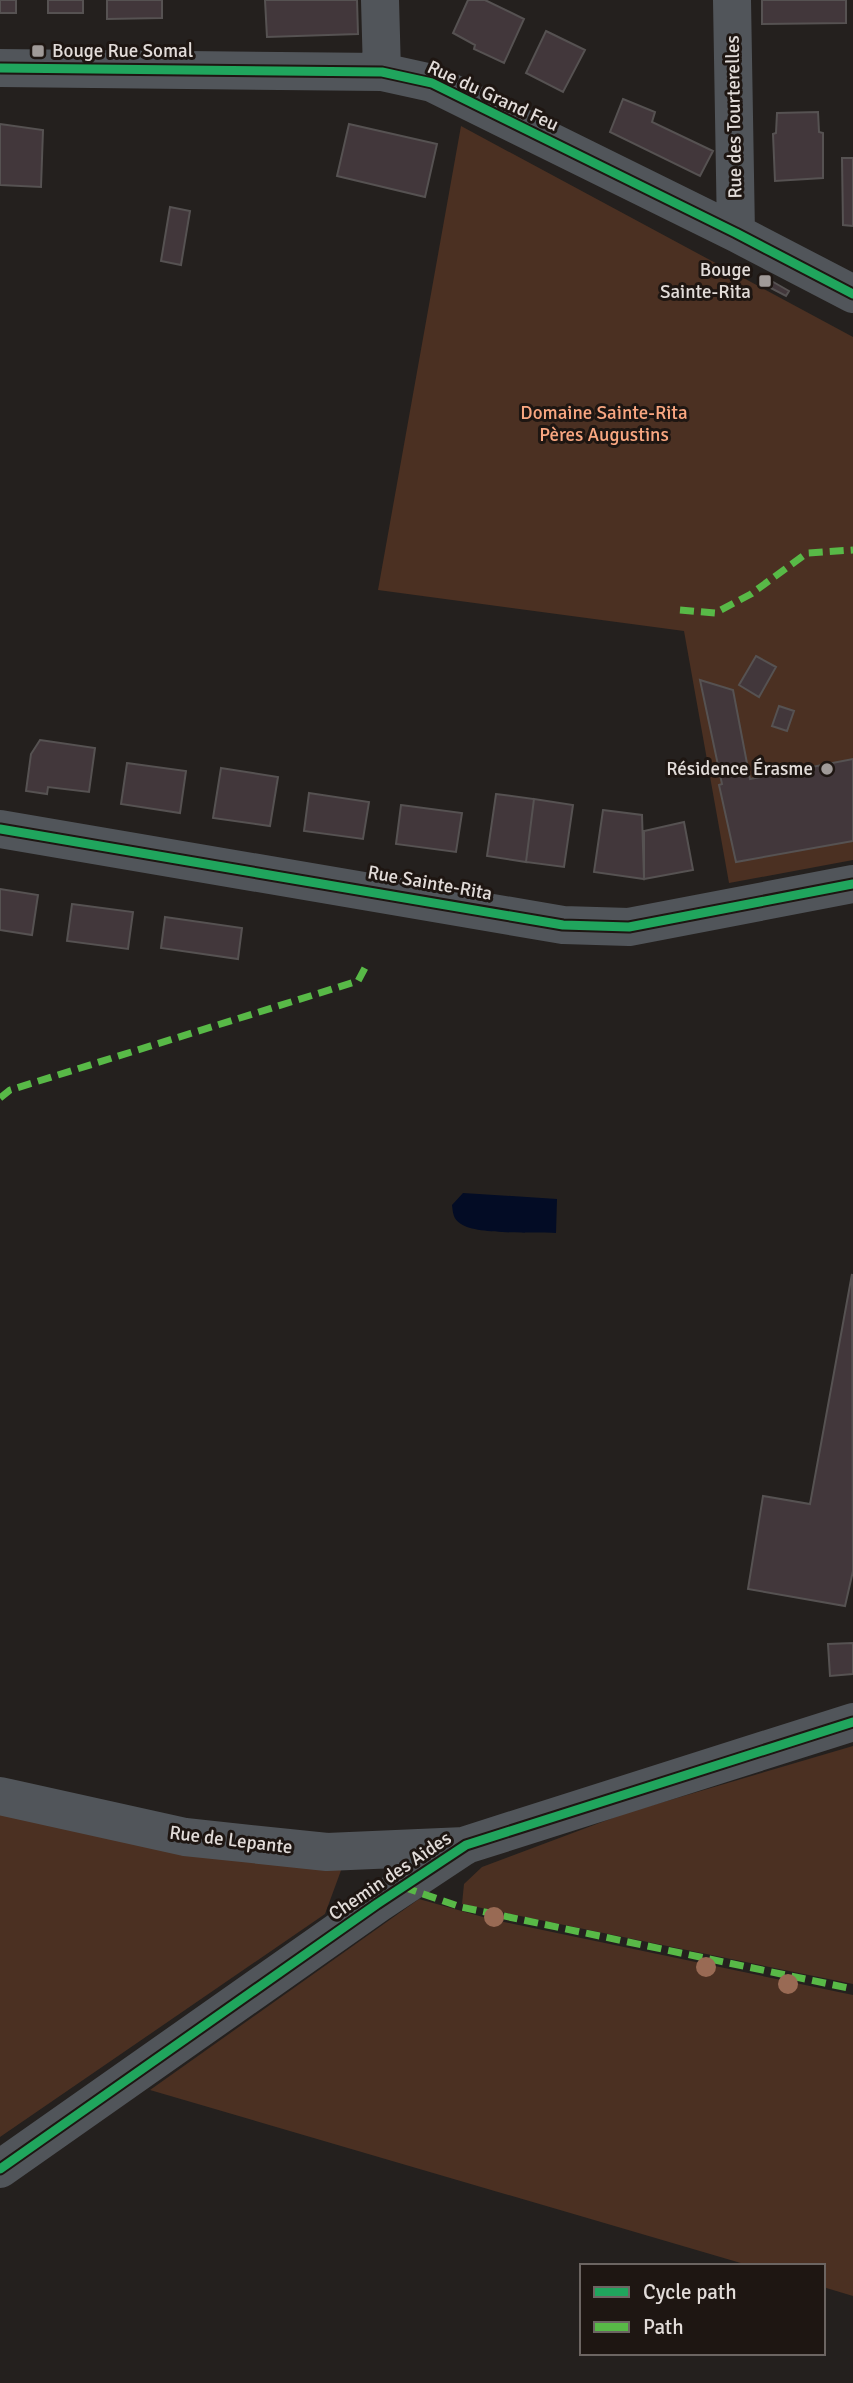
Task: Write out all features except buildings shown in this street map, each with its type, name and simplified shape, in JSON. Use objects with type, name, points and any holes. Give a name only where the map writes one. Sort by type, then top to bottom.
[{"type":"street","points":[[380,0],[382,72]]},
{"type":"street","name":"Rue des Tourterelles","points":[[732,0],[736,233]]},
{"type":"street","name":"Rue du Grand Feu","points":[[0,68],[382,72],[432,83],[736,233],[853,294]]},
{"type":"street","name":"Rue Sainte-Rita","points":[[0,829],[563,925],[629,927],[853,884]]},
{"type":"street","name":"Chemin des Aides","points":[[0,2169],[366,1912],[466,1846],[853,1722]]},
{"type":"street","name":"Rue de Lepante","points":[[0,1796],[185,1837],[327,1852],[466,1846]]},
{"type":"green space","name":"Domaine Sainte-Rita Pères Augustins","points":[[461,126],[853,337],[853,860],[729,883],[684,631],[378,590]]},
{"type":"green space","points":[[853,1746],[853,1984],[462,1904],[464,1884],[482,1867],[626,1813]]},
{"type":"green space","points":[[0,1801],[343,1865],[325,1914],[0,2137]]},
{"type":"green space","points":[[419,1899],[490,1919],[853,1995],[853,2296],[825,2288],[825,2264],[744,2264],[150,2090]]},
{"type":"water","points":[[463,1193],[557,1199],[556,1233],[469,1228],[456,1220],[453,1211],[452,1205]]},
{"type":"marked path","points":[[680,610],[715,613],[751,594],[807,553],[853,550]]},
{"type":"marked path","points":[[0,1098],[10,1090],[358,981],[365,968]]},
{"type":"marked path","points":[[403,1887],[461,1907],[853,1989]]},
{"type":"cycle path","points":[[0,68],[382,72],[432,83],[736,233],[853,294]]},
{"type":"cycle path","points":[[0,829],[563,925],[629,927],[853,884]]},
{"type":"cycle path","points":[[0,2169],[377,1904],[466,1845],[853,1722]]},
{"type":"place","name":"Bouge Rue Somal","points":[[38,51]]},
{"type":"place","name":"Bouge Sainte-Rita","points":[[765,281]]},
{"type":"place","name":"Résidence Érasme","points":[[827,769]]}]
